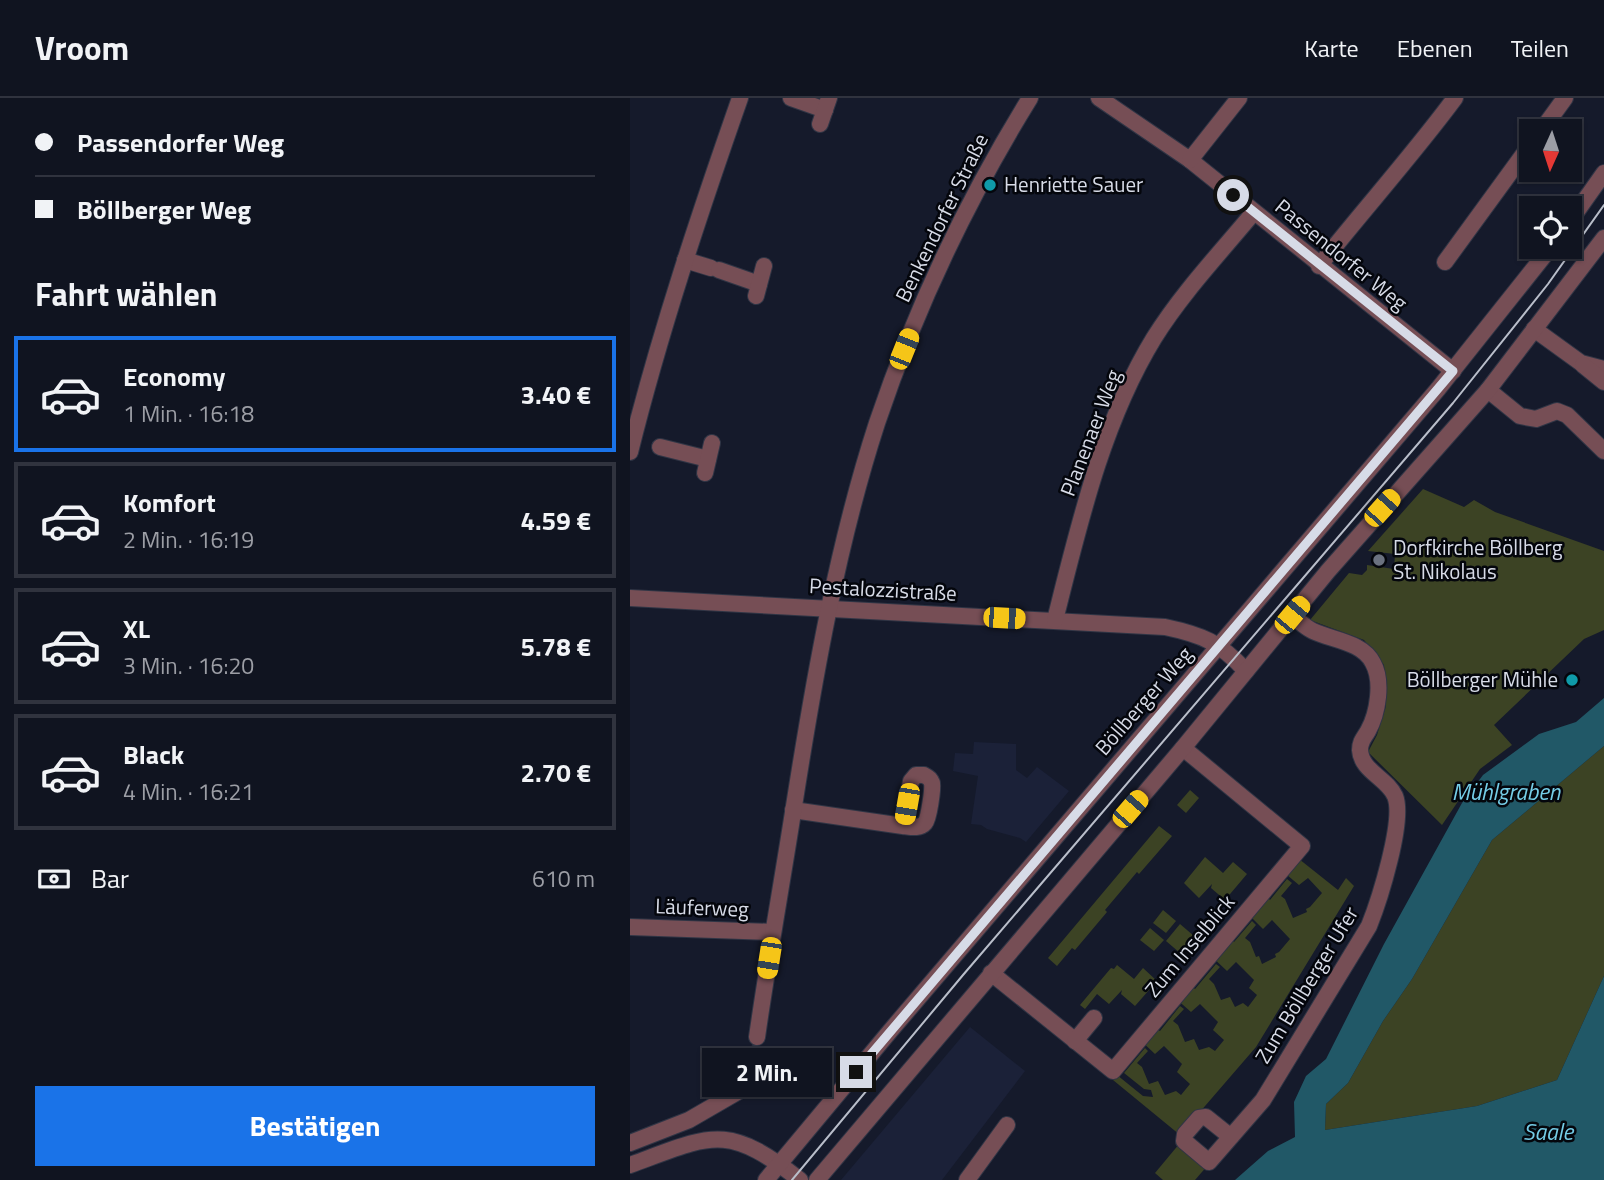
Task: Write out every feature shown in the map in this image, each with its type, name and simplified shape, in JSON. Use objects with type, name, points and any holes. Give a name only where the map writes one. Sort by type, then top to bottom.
[{"type":"street","points":[[708,459],[656,446],[631,447],[685,260],[740,98]]},
{"type":"street","points":[[791,98],[825,111]]},
{"type":"street","name":"Benkendorfer Straße","points":[[757,1037],[809,711],[830,609],[877,423],[904,349],[955,235],[999,148],[1030,98]]},
{"type":"street","name":"Passendorfer Weg","points":[[1099,98],[1190,160],[1453,371]]},
{"type":"street","points":[[1190,160],[1239,98]]},
{"type":"street","points":[[1319,266],[1362,211],[1420,145],[1455,98]]},
{"type":"street","points":[[1550,119],[1565,98]]},
{"type":"street","points":[[1445,262],[1519,160]]},
{"type":"street","points":[[1582,204],[1604,173]]},
{"type":"street","name":"Planenaer Weg","points":[[1055,620],[1102,453],[1128,387],[1174,309],[1254,212]]},
{"type":"street","points":[[817,1180],[1367,525],[1488,390],[1604,238]]},
{"type":"street","name":"Böllberger Weg","points":[[766,1180],[1453,371],[1542,259]]},
{"type":"street","points":[[685,260],[715,269],[758,290],[764,266]]},
{"type":"street","points":[[1534,329],[1604,383]]},
{"type":"street","points":[[1581,363],[1604,369]]},
{"type":"street","points":[[1488,390],[1520,416],[1536,419],[1557,411],[1567,415],[1604,452]]},
{"type":"street","name":"Pestalozzistraße","points":[[630,598],[1165,627],[1197,634],[1219,646],[1246,671]]},
{"type":"street","name":"Zum Böllberger Ufer","points":[[1231,1137],[1263,1100],[1369,926],[1376,909],[1398,821],[1395,796],[1363,761],[1360,752],[1361,740],[1375,712],[1378,693],[1378,677],[1373,661],[1358,647],[1311,630],[1292,615]]},
{"type":"street","name":"Zum Inselblick","points":[[991,973],[1113,1071],[1302,846],[1182,748]]},
{"type":"street","points":[[793,810],[903,827]]},
{"type":"street","name":"Läuferweg","points":[[630,927],[773,932]]},
{"type":"street","points":[[1075,1041],[1094,1018]]},
{"type":"street","points":[[630,1143],[689,1120],[746,1087],[755,1054]]},
{"type":"street","points":[[967,1180],[1007,1125]]},
{"type":"street","points":[[630,1165],[710,1138],[734,1140],[755,1148],[800,1180]]},
{"type":"shaded area","points":[[974,742],[1016,744],[1016,770],[1027,778],[1037,767],[1069,791],[1026,842],[981,825],[971,824],[978,776],[953,771],[955,753],[973,754]]},
{"type":"shaded area","points":[[970,1027],[1025,1071],[942,1180],[841,1180]]},
{"type":"green space","points":[[1423,489],[1464,507],[1474,500],[1495,512],[1604,551],[1604,630],[1584,639],[1494,725],[1512,745],[1480,769],[1442,825],[1368,752],[1377,735],[1386,706],[1384,665],[1364,640],[1310,620],[1349,573],[1362,575],[1367,570],[1367,565],[1394,569],[1395,554],[1368,551]]},
{"type":"green space","points":[[1604,746],[1604,976],[1557,1080],[1477,1106],[1325,1130],[1326,1104],[1348,1083],[1492,840]]},
{"type":"green space","points":[[1190,790],[1199,798],[1186,813],[1177,805]]},
{"type":"green space","points":[[1159,826],[1172,836],[1139,874],[1137,872],[1075,950],[1072,948],[1057,966],[1048,958]]},
{"type":"green space","points":[[1294,855],[1338,890],[1346,878],[1354,886],[1256,1047],[1180,1135],[1113,1080],[1117,1075],[1143,1096],[1153,1097],[1151,1090],[1144,1089],[1124,1073],[1145,1048],[1148,1051],[1137,1063],[1142,1067],[1149,1084],[1158,1081],[1165,1095],[1176,1091],[1181,1095],[1190,1084],[1177,1072],[1182,1064],[1164,1046],[1155,1054],[1139,1039],[1151,1025],[1160,1031],[1180,1006],[1184,1009],[1173,1021],[1178,1025],[1185,1042],[1194,1039],[1199,1050],[1209,1047],[1215,1051],[1224,1040],[1213,1030],[1218,1022],[1200,1004],[1191,1012],[1174,997],[1187,982],[1195,989],[1216,964],[1220,967],[1209,979],[1221,1000],[1230,997],[1235,1007],[1243,1003],[1248,1007],[1257,995],[1249,988],[1254,980],[1236,962],[1227,971],[1210,955],[1227,935],[1234,942],[1252,921],[1256,925],[1245,938],[1250,942],[1256,957],[1259,956],[1262,964],[1276,957],[1275,954],[1290,939],[1272,920],[1263,929],[1246,912],[1263,892],[1270,900],[1287,879],[1292,883],[1281,896],[1293,918],[1307,912],[1306,909],[1322,893],[1308,878],[1299,885],[1281,870]]},
{"type":"green space","points":[[1205,857],[1223,873],[1233,862],[1247,874],[1225,900],[1211,888],[1212,884],[1199,898],[1184,883]]},
{"type":"green space","points":[[1163,910],[1176,921],[1166,933],[1153,923]]},
{"type":"green space","points":[[1180,924],[1194,936],[1180,953],[1166,941]]},
{"type":"green space","points":[[1150,928],[1164,940],[1154,951],[1140,940]]},
{"type":"green space","points":[[1117,965],[1134,979],[1143,968],[1157,981],[1135,1006],[1121,994],[1122,990],[1109,1004],[1097,994],[1085,1009],[1080,1005],[1111,968],[1114,969]]},
{"type":"green space","points":[[1180,1143],[1208,1165],[1195,1180],[1163,1180],[1155,1173]]},
{"type":"water","points":[[1604,698],[1604,746],[1492,840],[1348,1083],[1326,1104],[1325,1130],[1477,1106],[1557,1080],[1604,976],[1604,1180],[1235,1180],[1268,1151],[1295,1137],[1294,1102],[1306,1076],[1326,1059],[1384,944],[1462,803],[1483,775],[1539,734],[1576,722]]},
{"type":"tram line","points":[[792,1180],[963,975],[1453,403],[1548,284],[1604,205]]},
{"type":"place","name":"Henriette Sauer","points":[[990,185]]},
{"type":"place","name":"Dorfkirche Böllberg St. Nikolaus","points":[[1379,560]]},
{"type":"place","name":"Böllberger Mühle","points":[[1572,680]]},
{"type":"route","points":[[856,1072],[1453,371],[1233,195]]},
{"type":"water label","name":"Mühlgraben","points":[[1506,792]]},
{"type":"water label","name":"Saale","points":[[1548,1132]]}]
